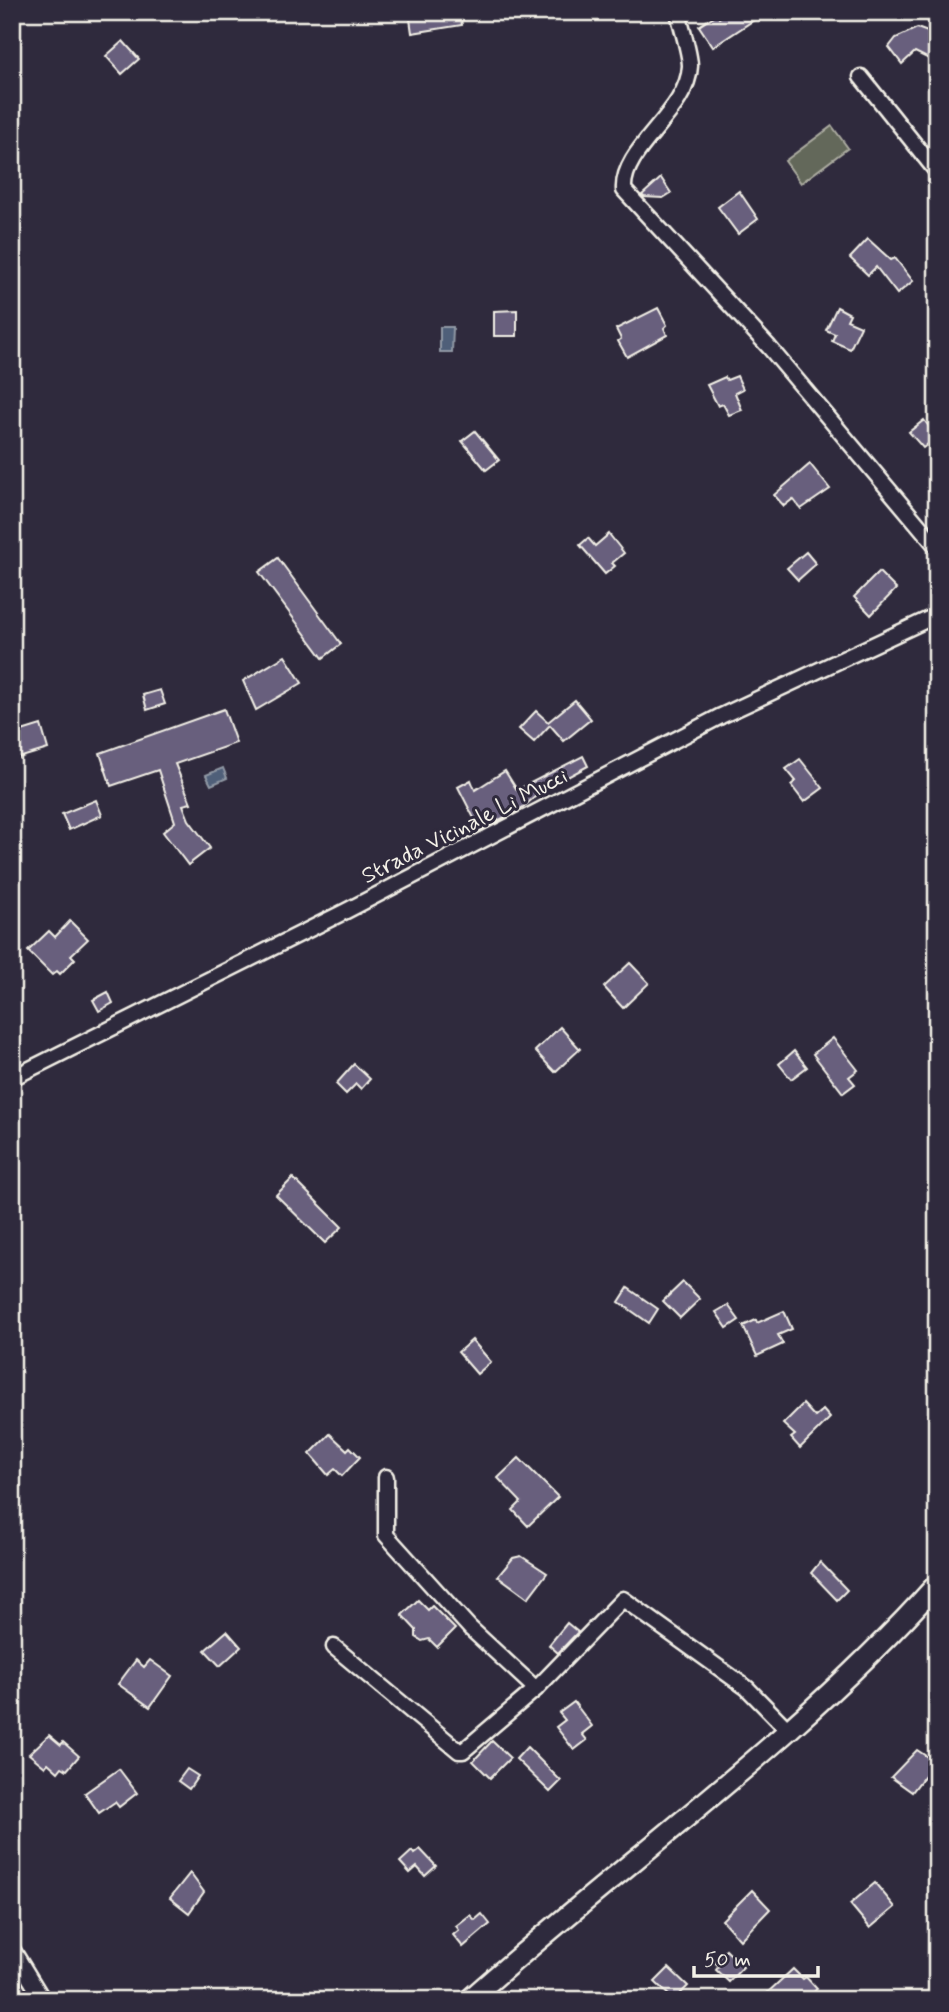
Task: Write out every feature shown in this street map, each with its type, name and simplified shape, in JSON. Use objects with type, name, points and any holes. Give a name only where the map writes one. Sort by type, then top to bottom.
[{"type":"street","points":[[678,12],[690,66],[681,96],[633,160],[623,177],[624,190],[769,347],[937,547]]},
{"type":"street","points":[[861,78],[937,172]]},
{"type":"street","name":"Strada Vicinale Li Mucci","points":[[12,1078],[346,911],[721,716],[937,615]]},
{"type":"street","points":[[386,1477],[386,1535],[470,1628],[536,1689]]},
{"type":"street","points":[[469,2000],[538,1939],[789,1731],[908,1616],[937,1584]]},
{"type":"street","points":[[334,1647],[459,1751],[466,1749],[536,1689],[622,1599],[747,1688],[789,1731]]},
{"type":"street","points":[[12,1949],[43,2000]]},
{"type":"green space","points":[[832,126],[848,148],[801,183],[785,161]]},
{"type":"water","points":[[440,327],[453,327],[452,352],[440,352]]},
{"type":"water","points":[[223,768],[227,778],[211,785],[206,775]]},
{"type":"building","points":[[409,12],[460,12],[462,25],[412,33]]},
{"type":"building","points":[[728,12],[766,12],[713,47],[699,26],[717,14],[719,18]]},
{"type":"building","points":[[917,28],[928,32],[937,42],[937,63],[915,52],[902,64],[889,47],[896,38]]},
{"type":"building","points":[[123,41],[139,59],[122,74],[106,56]]},
{"type":"building","points":[[661,178],[671,193],[663,198],[642,195]]},
{"type":"building","points":[[739,191],[758,219],[738,234],[718,207]]},
{"type":"building","points":[[868,239],[891,260],[895,258],[913,281],[897,294],[876,267],[868,275],[850,258]]},
{"type":"building","points":[[837,307],[850,314],[847,320],[861,326],[850,349],[832,341],[835,334],[826,330]]},
{"type":"building","points":[[658,308],[667,325],[664,328],[667,335],[627,357],[618,341],[621,339],[616,329]]},
{"type":"building","points":[[517,310],[517,336],[494,336],[494,311]]},
{"type":"building","points":[[737,376],[743,389],[735,393],[742,410],[729,415],[723,404],[718,406],[707,385],[725,377],[727,380]]},
{"type":"building","points":[[924,420],[937,437],[923,448],[909,432]]},
{"type":"building","points":[[475,431],[499,460],[486,470],[462,441]]},
{"type":"building","points":[[810,464],[830,489],[801,509],[793,499],[784,506],[774,495]]},
{"type":"building","points":[[609,534],[624,553],[612,563],[615,566],[605,574],[580,545],[588,538],[595,546]]},
{"type":"building","points":[[806,552],[816,564],[798,580],[787,568]]},
{"type":"building","points":[[278,558],[341,644],[323,658],[259,572]]},
{"type":"building","points":[[879,572],[896,589],[871,615],[854,597]]},
{"type":"building","points":[[285,656],[302,683],[256,710],[243,681]]},
{"type":"building","points":[[160,690],[165,704],[147,710],[143,695]]},
{"type":"building","points":[[575,700],[591,719],[564,741],[550,725],[534,742],[519,729],[536,711],[548,722]]},
{"type":"building","points":[[224,709],[236,743],[175,764],[191,803],[183,805],[189,820],[210,848],[188,865],[163,832],[175,822],[158,770],[111,786],[100,753]]},
{"type":"building","points":[[41,725],[48,749],[12,760],[12,734]]},
{"type":"building","points":[[583,756],[588,766],[543,790],[522,808],[480,830],[458,787],[471,780],[475,790],[505,771],[517,790]]},
{"type":"building","points":[[800,759],[823,788],[804,802],[791,785],[796,781],[786,769]]},
{"type":"building","points":[[96,800],[102,815],[69,830],[62,814]]},
{"type":"building","points":[[70,921],[88,939],[71,955],[75,959],[60,974],[57,971],[52,975],[28,951],[49,931],[55,937]]},
{"type":"building","points":[[630,963],[649,983],[623,1008],[604,987]]},
{"type":"building","points":[[108,992],[113,1003],[99,1011],[93,1000]]},
{"type":"building","points":[[560,1027],[580,1049],[555,1072],[535,1051]]},
{"type":"building","points":[[833,1038],[858,1070],[849,1077],[855,1084],[843,1093],[813,1054]]},
{"type":"building","points":[[794,1051],[807,1067],[791,1079],[779,1064]]},
{"type":"building","points":[[354,1064],[370,1079],[361,1089],[356,1084],[346,1094],[336,1084]]},
{"type":"building","points":[[293,1178],[342,1227],[325,1243],[276,1195]]},
{"type":"building","points":[[683,1282],[700,1299],[680,1318],[663,1301]]},
{"type":"building","points":[[628,1288],[658,1309],[649,1323],[619,1302]]},
{"type":"building","points":[[728,1305],[739,1320],[727,1328],[716,1312]]},
{"type":"building","points":[[784,1311],[792,1329],[778,1335],[783,1344],[757,1356],[743,1326]]},
{"type":"building","points":[[472,1340],[491,1362],[477,1374],[458,1352]]},
{"type":"building","points":[[803,1404],[815,1417],[823,1410],[830,1418],[800,1448],[791,1438],[795,1435],[783,1424]]},
{"type":"building","points":[[330,1434],[347,1450],[350,1447],[360,1457],[342,1476],[335,1469],[328,1475],[310,1454]]},
{"type":"building","points":[[519,1458],[558,1497],[528,1526],[513,1510],[521,1502],[498,1478]]},
{"type":"building","points":[[521,1556],[547,1573],[528,1598],[498,1576],[513,1558]]},
{"type":"building","points":[[820,1562],[847,1590],[837,1600],[811,1573]]},
{"type":"building","points":[[418,1600],[428,1610],[432,1606],[455,1629],[437,1647],[429,1639],[422,1641],[416,1637],[416,1630],[402,1615]]},
{"type":"building","points":[[567,1623],[578,1632],[558,1653],[549,1645]]},
{"type":"building","points":[[227,1631],[241,1647],[220,1666],[205,1650]]},
{"type":"building","points":[[136,1660],[144,1667],[150,1660],[172,1676],[150,1707],[118,1684]]},
{"type":"building","points":[[574,1702],[592,1726],[582,1734],[587,1740],[574,1750],[556,1727],[565,1720],[559,1713]]},
{"type":"building","points":[[49,1735],[61,1745],[63,1742],[79,1756],[67,1770],[62,1767],[58,1772],[48,1763],[45,1767],[29,1754]]},
{"type":"building","points":[[492,1741],[510,1758],[490,1778],[473,1761]]},
{"type":"building","points":[[527,1747],[561,1781],[550,1792],[516,1759]]},
{"type":"building","points":[[917,1750],[935,1762],[912,1792],[891,1777]]},
{"type":"building","points":[[119,1769],[137,1793],[119,1807],[115,1802],[99,1813],[85,1793]]},
{"type":"building","points":[[187,1769],[198,1776],[189,1789],[178,1781]]},
{"type":"building","points":[[420,1849],[436,1866],[425,1876],[417,1867],[410,1873],[400,1862],[412,1851],[414,1854]]},
{"type":"building","points":[[190,1873],[204,1892],[189,1913],[170,1898]]},
{"type":"building","points":[[875,1883],[895,1907],[870,1928],[850,1904]]},
{"type":"building","points":[[752,1890],[770,1909],[740,1940],[722,1920]]},
{"type":"building","points":[[482,1914],[490,1924],[463,1947],[453,1935],[459,1930],[456,1926],[470,1915],[475,1920]]},
{"type":"building","points":[[726,1950],[743,1967],[729,1982],[716,1970],[719,1966],[714,1962]]},
{"type":"building","points":[[669,1968],[688,1986],[674,2000],[655,1982]]},
{"type":"building","points":[[793,1969],[803,1979],[806,1977],[817,1989],[805,2000],[773,2000],[767,1993]]}]
